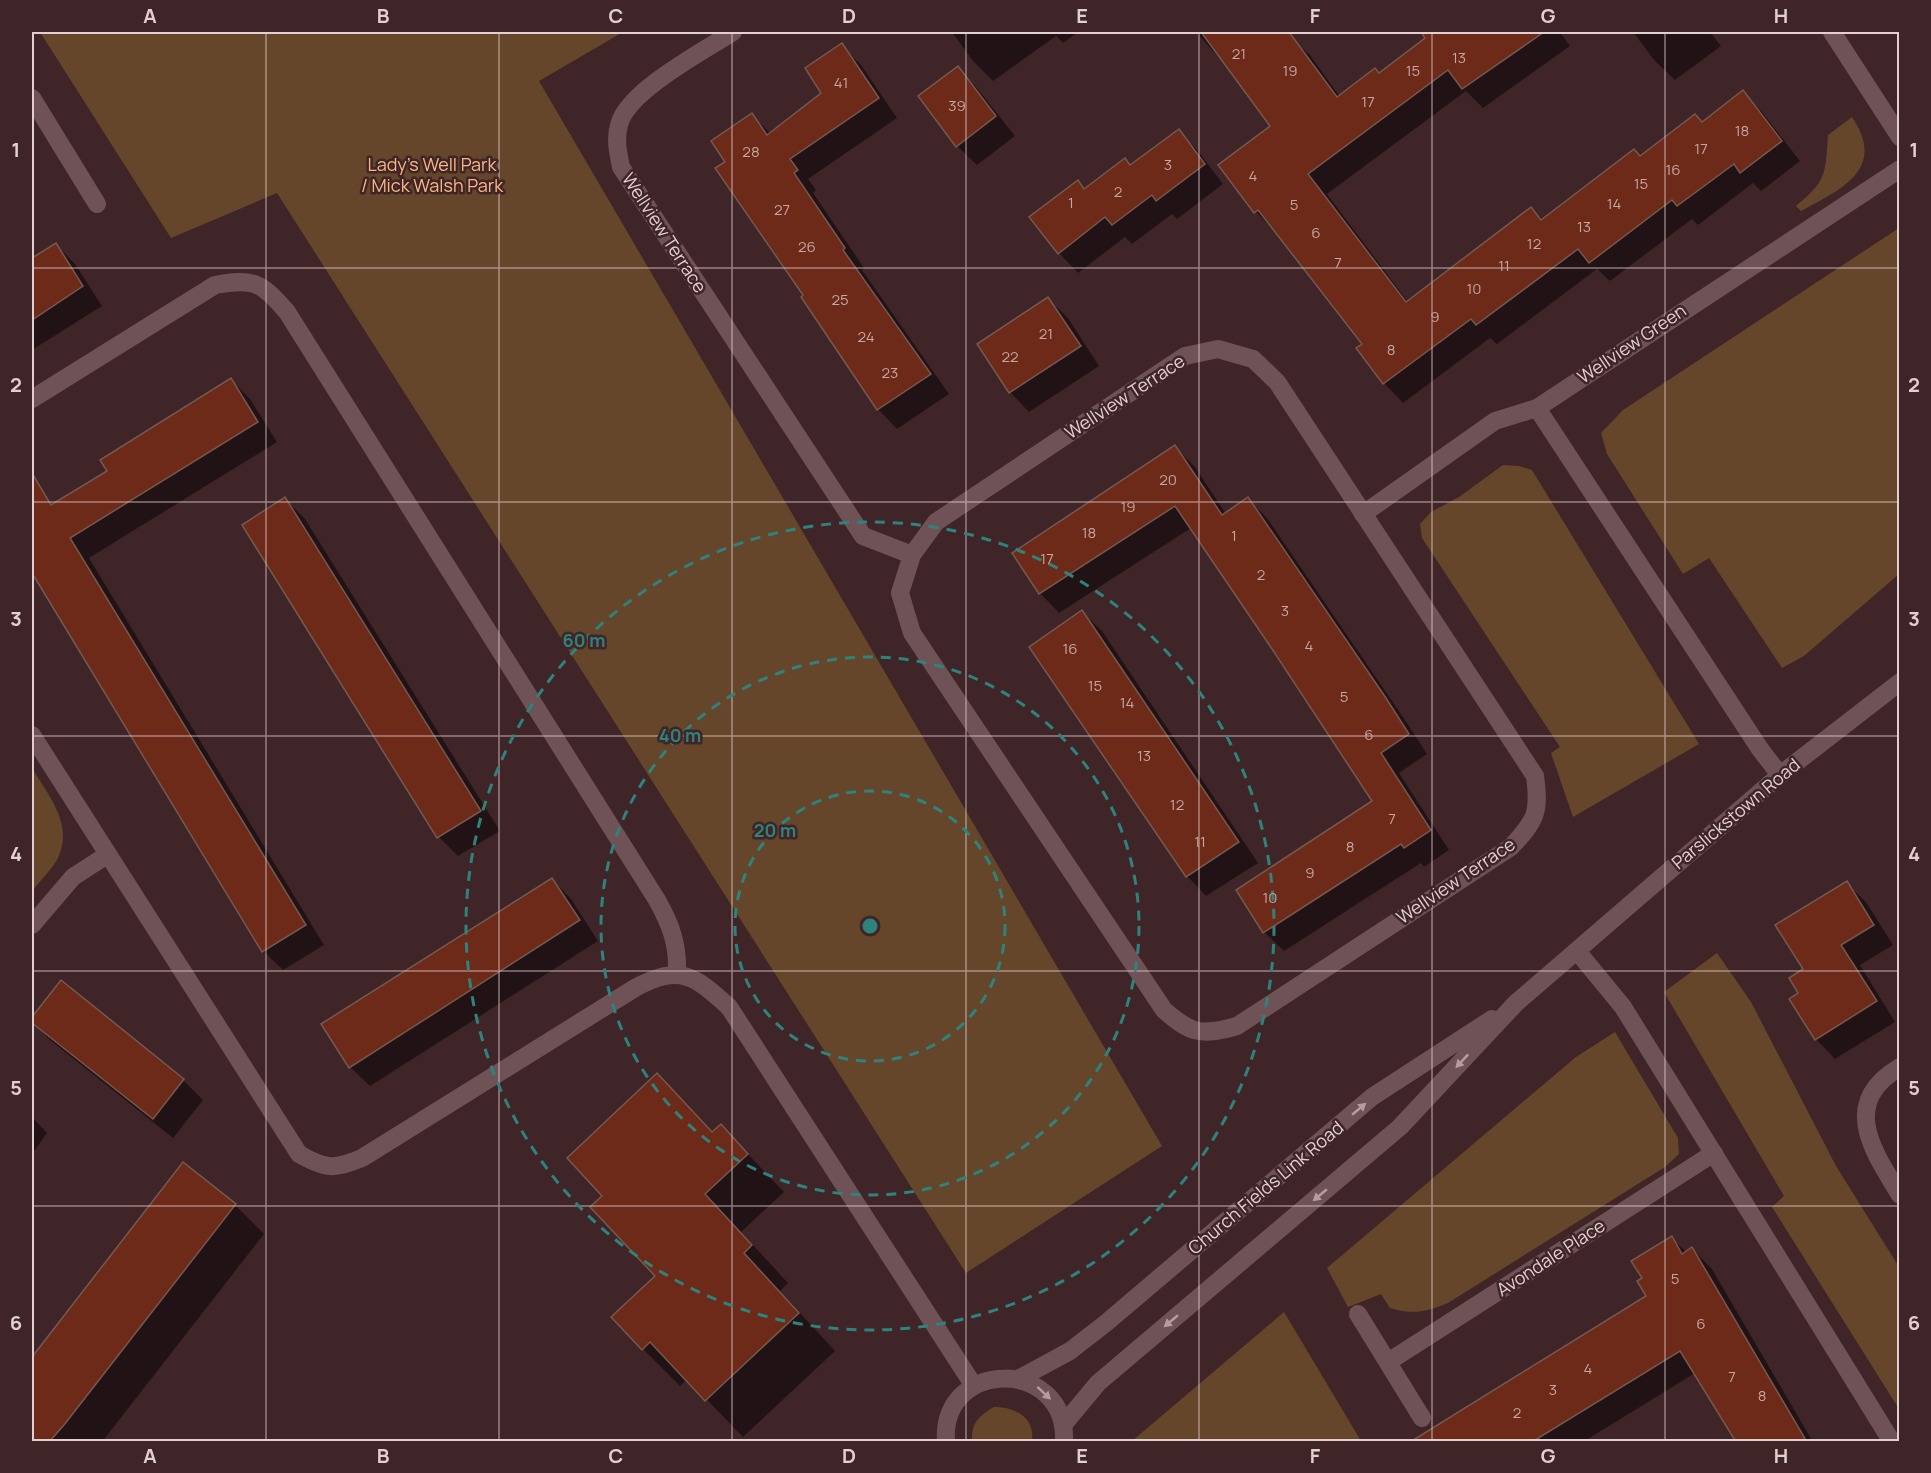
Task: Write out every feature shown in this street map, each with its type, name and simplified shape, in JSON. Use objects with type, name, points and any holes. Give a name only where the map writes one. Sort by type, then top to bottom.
[{"type":"street","name":"Wellview Terrace","points":[[733,32],[645,91],[630,105],[619,123],[616,142],[621,167],[863,536],[912,555]]},
{"type":"street","points":[[1832,32],[1899,137]]},
{"type":"street","points":[[32,98],[97,204]]},
{"type":"street","name":"Wellview Green","points":[[1363,514],[1495,422],[1537,408],[1899,169]]},
{"type":"street","points":[[32,399],[214,285],[243,280],[267,290],[286,312],[657,900],[672,927],[678,951],[677,973]]},
{"type":"street","name":"Wellview Terrace","points":[[1218,349],[1252,359],[1277,382],[1363,514],[1535,776],[1539,803],[1530,826],[1511,847],[1237,1026],[1210,1033],[1184,1028],[1164,1010],[912,633],[900,593],[912,555],[936,522],[1185,356],[1218,349]]},
{"type":"street","points":[[1537,408],[1755,741],[1780,775]]},
{"type":"street","name":"Parslickstown Road","points":[[1576,951],[1780,775],[1899,682]]},
{"type":"street","points":[[32,735],[299,1154],[320,1166],[342,1167],[362,1158],[635,988],[654,978],[677,973],[697,981],[729,1007],[974,1386]]},
{"type":"street","points":[[32,925],[73,877],[107,855]]},
{"type":"street","points":[[1576,951],[1623,1007],[1892,1442]]},
{"type":"street","name":"Church Fields Link Road","points":[[1063,1433],[1098,1383],[1400,1127],[1516,1003],[1576,951]]},
{"type":"street","name":"Church Fields Link Road","points":[[1020,1378],[1070,1351],[1106,1323],[1372,1097],[1516,1003]]},
{"type":"street","points":[[1899,1067],[1889,1073],[1875,1091],[1866,1108],[1866,1126],[1870,1146],[1899,1195]]},
{"type":"street","name":"Avondale Place","points":[[1388,1362],[1714,1153]]},
{"type":"street","points":[[1358,1314],[1422,1418]]},
{"type":"street","points":[[945,1441],[947,1421],[955,1403],[974,1386],[1002,1377],[1020,1378],[1037,1386],[1052,1400],[1063,1433]]},
{"type":"green space","name":"Lady's Well Park / Mick Walsh Park","points":[[40,32],[623,32],[539,81],[1162,1146],[966,1273],[277,193],[171,238]]},
{"type":"green space","points":[[1852,117],[1862,135],[1865,151],[1862,164],[1855,175],[1844,185],[1801,211],[1796,206],[1814,190],[1825,168],[1828,135]]},
{"type":"green space","points":[[1899,228],[1899,574],[1804,656],[1782,668],[1709,558],[1683,574],[1607,454],[1601,433],[1623,410]]},
{"type":"green space","points":[[1503,465],[1532,470],[1699,744],[1573,817],[1551,753],[1560,747],[1422,538],[1420,524],[1431,512],[1459,497]]},
{"type":"green space","points":[[32,768],[57,810],[63,833],[58,858],[32,891]]},
{"type":"green space","points":[[1717,953],[1751,1002],[1836,1166],[1899,1267],[1899,1409],[1772,1207],[1784,1196],[1664,992]]},
{"type":"green space","points":[[1615,1032],[1678,1138],[1679,1154],[1665,1167],[1448,1303],[1433,1309],[1413,1312],[1390,1308],[1381,1294],[1348,1307],[1327,1268],[1576,1057]]},
{"type":"green space","points":[[1284,1312],[1361,1441],[1132,1441]]},
{"type":"green space","points":[[994,1407],[1016,1411],[1022,1415],[1030,1426],[1032,1441],[972,1441],[973,1429],[977,1421]]},
{"type":"building","points":[[1201,32],[1289,32],[1337,97],[1375,68],[1379,73],[1425,38],[1421,32],[1544,32],[1462,89],[1448,70],[1308,174],[1406,302],[1531,207],[1541,220],[1634,149],[1640,156],[1695,114],[1702,122],[1743,90],[1782,141],[1740,173],[1734,164],[1677,206],[1672,200],[1589,263],[1578,249],[1476,325],[1471,319],[1383,384],[1356,348],[1362,344],[1258,210],[1254,213],[1218,165],[1270,126]]},
{"type":"building","points":[[842,43],[879,98],[790,159],[798,170],[794,173],[845,248],[843,250],[931,374],[877,410],[801,297],[803,295],[715,168],[725,162],[711,141],[752,113],[767,135],[821,93],[805,68]]},
{"type":"building","points":[[958,66],[996,116],[956,147],[918,96]]},
{"type":"building","points":[[1179,129],[1205,164],[1156,201],[1152,195],[1112,225],[1105,217],[1058,254],[1029,217],[1078,180],[1084,189],[1125,158],[1130,165]]},
{"type":"building","points":[[56,243],[83,286],[32,320],[32,258]]},
{"type":"building","points":[[1048,297],[1081,346],[1009,393],[977,344]]},
{"type":"building","points":[[231,378],[258,422],[70,538],[306,925],[262,952],[32,573],[32,473],[51,505],[107,471],[100,460]]},
{"type":"building","points":[[1175,445],[1222,515],[1248,497],[1386,698],[1409,734],[1381,753],[1431,830],[1404,848],[1401,844],[1263,933],[1236,890],[1372,801],[1270,646],[1175,506],[1039,594],[1012,553]]},
{"type":"building","points":[[285,497],[481,811],[437,838],[242,525]]},
{"type":"building","points":[[1082,610],[1239,842],[1186,877],[1029,647]]},
{"type":"building","points":[[552,878],[580,920],[349,1068],[321,1024]]},
{"type":"building","points":[[1847,881],[1874,925],[1841,945],[1877,1001],[1815,1040],[1789,999],[1798,993],[1789,978],[1803,969],[1775,925]]},
{"type":"building","points":[[61,980],[184,1079],[153,1119],[32,1023],[32,1017]]},
{"type":"building","points":[[657,1073],[712,1132],[721,1124],[748,1154],[705,1194],[752,1245],[744,1253],[799,1313],[705,1401],[650,1342],[642,1350],[611,1317],[655,1276],[590,1207],[602,1196],[567,1158]]},
{"type":"building","points":[[183,1162],[236,1204],[64,1425],[49,1442],[32,1442],[32,1357]]},
{"type":"building","points":[[1672,1236],[1682,1254],[1692,1247],[1807,1442],[1736,1442],[1680,1351],[1532,1442],[1410,1442],[1646,1296],[1637,1281],[1642,1278],[1631,1261]]}]
